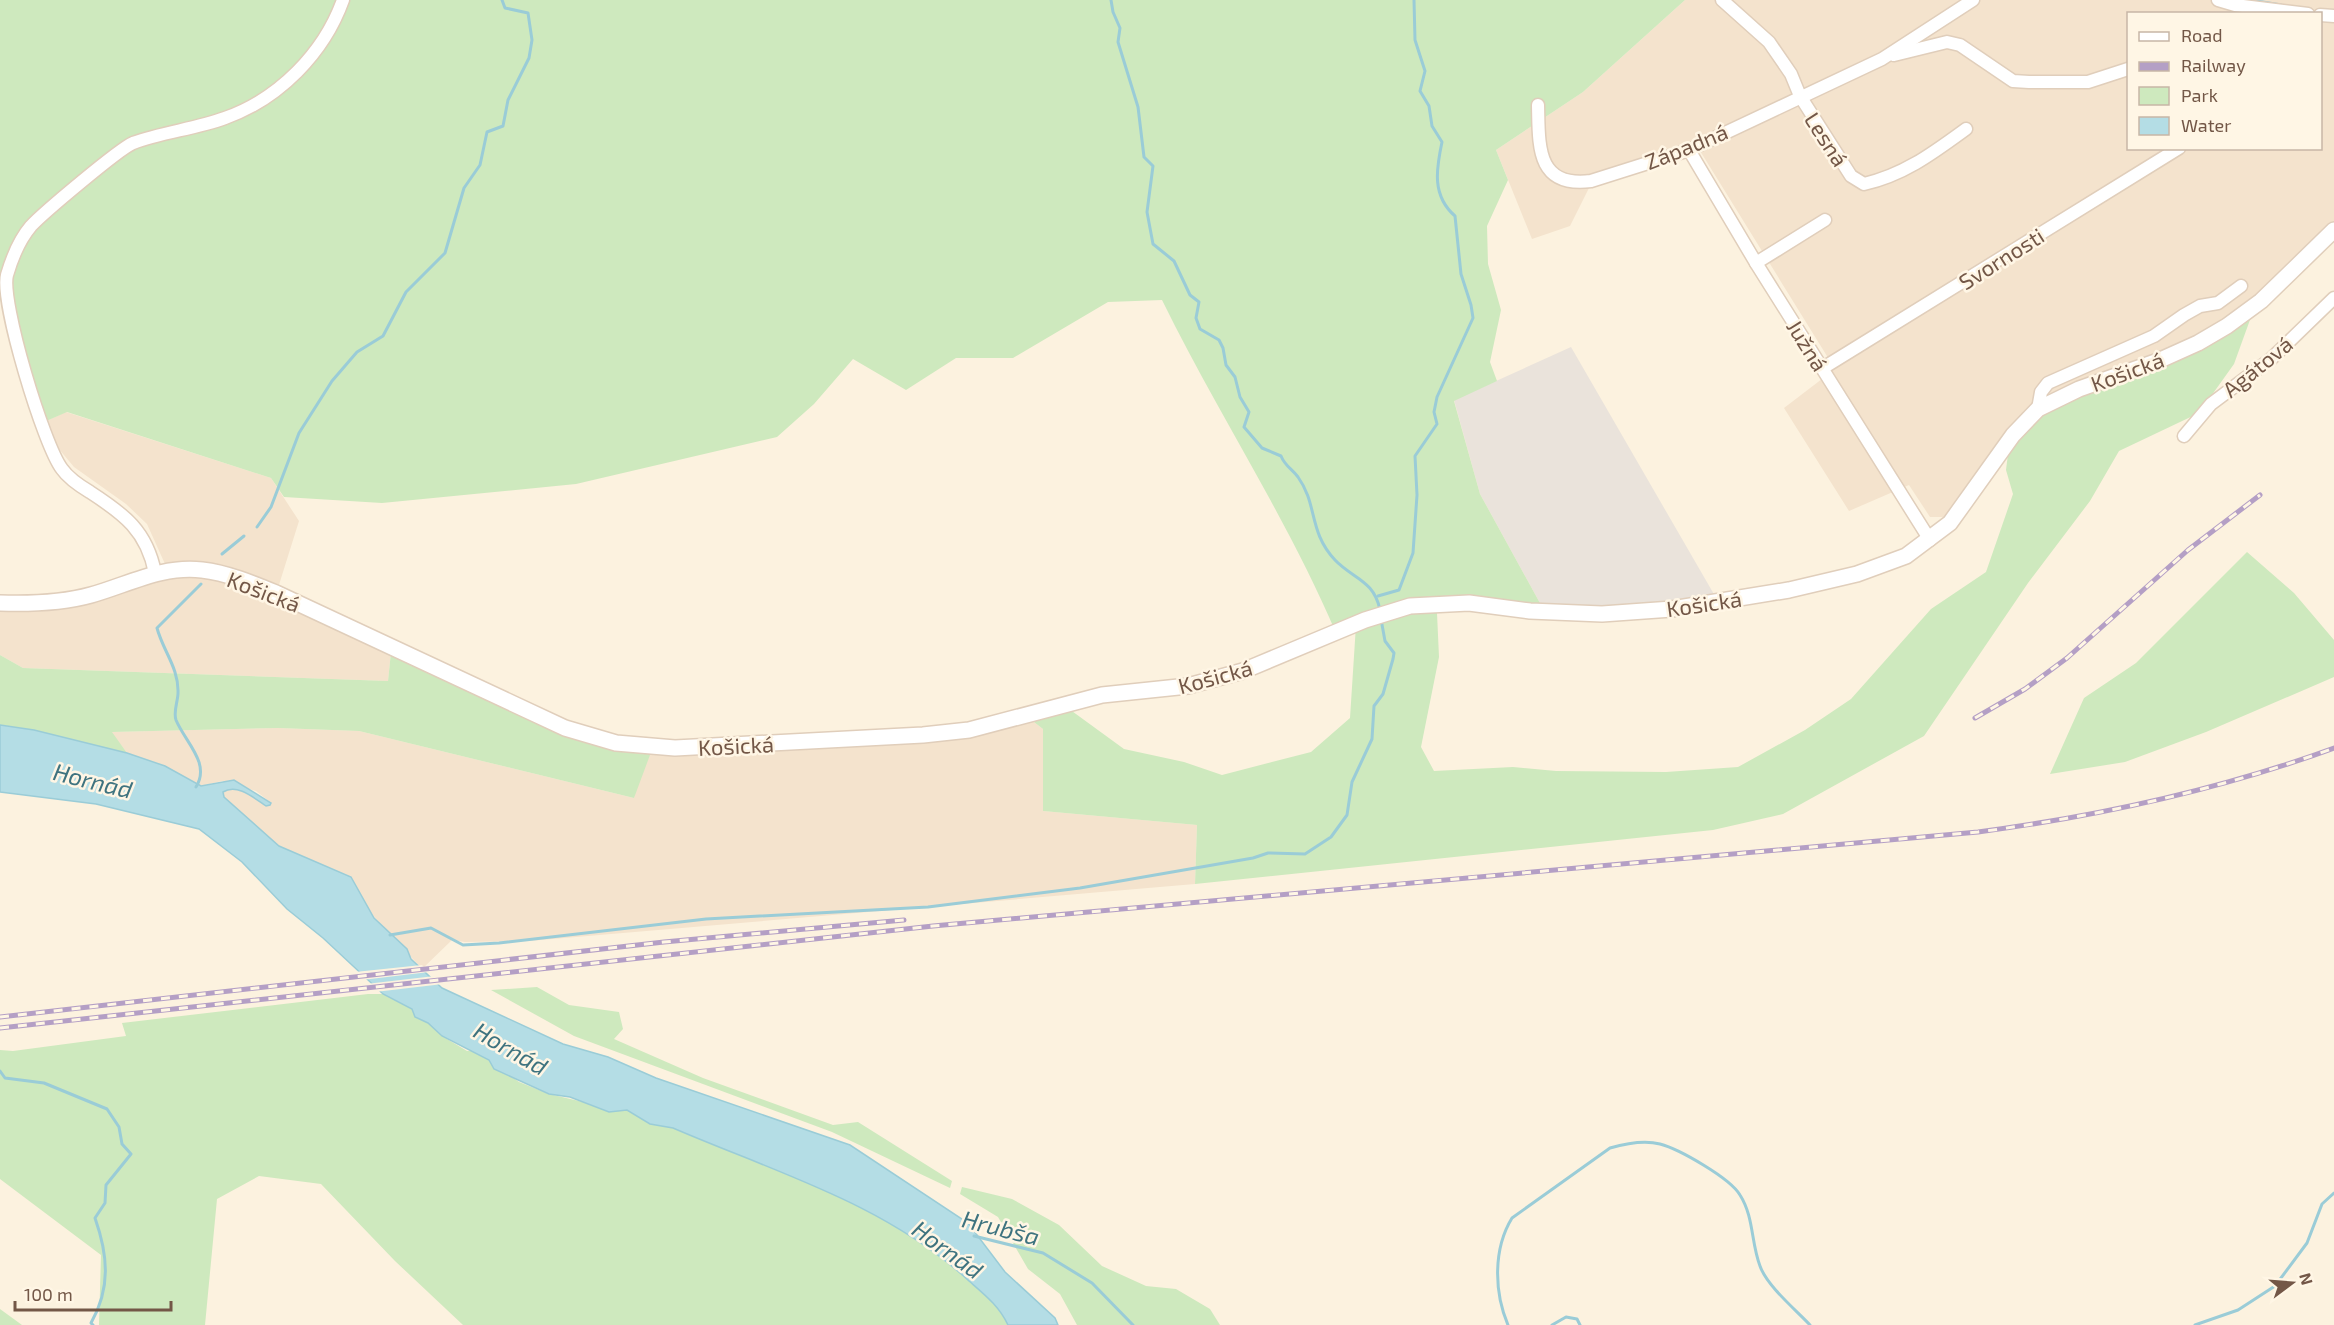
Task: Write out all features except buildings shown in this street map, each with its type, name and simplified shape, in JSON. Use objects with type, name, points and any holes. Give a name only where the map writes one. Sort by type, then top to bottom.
[{"type":"street","points":[[155,573],[153,559],[140,533],[124,514],[77,483],[61,469],[19,356],[8,308],[6,278],[15,252],[31,226],[130,144],[226,118],[275,91],[302,67],[335,22],[343,0]]},
{"type":"street","name":"Lesná","points":[[1722,0],[1769,42],[1791,74],[1800,96],[1851,176],[1864,184],[1886,179],[1918,163],[1966,129]]},
{"type":"street","name":"Západná","points":[[1538,105],[1539,144],[1545,165],[1559,180],[1574,183],[1591,181],[1689,150],[1882,59],[1973,0]]},
{"type":"street","points":[[2217,0],[2235,5],[2292,12]]},
{"type":"street","name":"Západná","points":[[1882,59],[1947,42],[1960,45],[2013,81],[2088,82],[2127,69]]},
{"type":"street","name":"Južná","points":[[1689,150],[1756,263],[1930,540]]},
{"type":"street","name":"Svornosti","points":[[1823,368],[2176,150]]},
{"type":"street","points":[[1756,263],[1826,220]]},
{"type":"street","name":"Košická","points":[[0,603],[58,602],[90,595],[155,573],[208,571],[244,580],[276,593],[565,728],[616,743],[675,748],[923,735],[969,730],[1102,695],[1188,686],[1232,674],[1360,622],[1410,606],[1469,603],[1530,611],[1602,614],[1672,609],[1789,590],[1857,574],[1906,556],[1950,523],[2013,435],[2038,409],[2068,393],[2158,361],[2198,343],[2227,326],[2260,301],[2334,230]]},
{"type":"street","points":[[2038,409],[2041,392],[2048,383],[2154,336],[2200,306],[2218,303],[2241,286]]},
{"type":"street","name":"Agátová","points":[[2184,436],[2211,404],[2271,359],[2334,298]]},
{"type":"shaded area","points":[[1685,0],[2334,0],[2334,233],[2251,317],[2195,353],[2098,387],[2043,413],[1946,517],[1930,517],[1909,485],[1849,511],[1784,408],[1835,369],[1697,146],[1591,184],[1570,226],[1532,239],[1496,150],[1583,92]]},
{"type":"shaded area","points":[[1571,347],[1715,596],[1690,601],[1587,609],[1541,605],[1480,494],[1454,400]]},
{"type":"shaded area","points":[[66,412],[271,478],[299,521],[278,588],[391,652],[388,681],[23,668],[0,655],[0,599],[71,595],[165,564],[147,524],[126,504],[74,467],[54,443],[44,422]]},
{"type":"shaded area","points":[[1030,719],[1043,729],[1043,811],[1197,825],[1195,884],[529,941],[465,942],[452,940],[422,969],[368,910],[351,877],[279,846],[224,797],[223,792],[227,789],[238,790],[270,802],[256,791],[222,781],[201,786],[165,766],[127,753],[111,732],[278,728],[359,731],[634,798],[643,740],[783,740]]},
{"type":"green space","points":[[0,0],[1685,0],[1583,92],[1496,150],[1508,180],[1487,226],[1488,264],[1501,310],[1490,362],[1497,381],[1454,401],[1480,494],[1541,605],[1393,612],[1437,613],[1439,657],[1421,747],[1434,771],[1513,767],[1556,771],[1666,772],[1738,767],[1805,730],[1851,699],[1931,609],[1986,572],[2013,494],[2006,470],[2009,446],[2043,413],[2098,387],[2195,353],[2251,317],[2234,364],[2199,413],[2119,451],[2090,501],[2028,583],[1924,736],[1783,814],[1713,830],[1195,884],[1197,825],[1043,811],[1043,729],[1030,719],[1065,706],[1124,749],[1184,762],[1222,775],[1311,752],[1350,718],[1356,625],[1336,633],[1296,548],[1162,300],[1108,302],[1013,358],[956,358],[906,390],[853,359],[814,404],[777,437],[576,484],[382,503],[284,497],[271,478],[67,412],[44,422],[5,318],[0,298]]},
{"type":"green space","points":[[2247,552],[2294,593],[2334,640],[2334,677],[2206,732],[2125,762],[2050,774],[2084,698],[2136,663]]},
{"type":"green space","points":[[391,652],[478,689],[624,740],[643,740],[650,755],[634,798],[359,731],[278,728],[112,732],[127,753],[34,730],[0,725],[0,655],[23,668],[388,681]]},
{"type":"green space","points":[[537,987],[569,1005],[619,1012],[623,1029],[614,1039],[703,1078],[833,1125],[858,1122],[952,1181],[950,1188],[832,1132],[574,1036],[491,990]]},
{"type":"green space","points":[[383,994],[412,1009],[415,1017],[428,1023],[442,1036],[467,1051],[476,1051],[519,1082],[549,1094],[596,1105],[609,1111],[627,1110],[650,1124],[673,1128],[790,1175],[866,1210],[937,1254],[991,1301],[1008,1325],[463,1325],[395,1261],[321,1184],[259,1176],[217,1199],[205,1325],[99,1325],[101,1255],[0,1179],[0,1050],[13,1051],[126,1036],[122,1023]]},
{"type":"green space","points":[[962,1187],[1012,1199],[1059,1225],[1102,1266],[1146,1286],[1176,1289],[1210,1309],[1220,1325],[1077,1325],[1060,1294],[1028,1269],[998,1217],[960,1194]]},
{"type":"green space","points":[[0,1309],[22,1325],[0,1325]]},
{"type":"water","name":"Hornád","points":[[0,725],[34,730],[127,753],[165,766],[201,786],[234,780],[271,803],[270,805],[266,806],[240,790],[223,792],[224,797],[279,846],[351,877],[374,918],[407,949],[411,959],[442,988],[563,1044],[608,1057],[656,1078],[850,1145],[968,1223],[1005,1272],[1055,1318],[1058,1325],[1008,1325],[991,1301],[937,1254],[866,1210],[828,1192],[673,1128],[650,1124],[627,1110],[609,1112],[570,1097],[549,1094],[494,1069],[489,1060],[442,1036],[428,1023],[415,1017],[412,1009],[383,994],[323,938],[287,909],[242,862],[199,829],[96,804],[0,792]]},
{"type":"pier","points":[[422,965],[429,972],[362,980],[355,972]]},
{"type":"pier","points":[[435,976],[443,984],[375,992],[366,984]]},
{"type":"waterway","points":[[257,527],[271,507],[299,433],[332,381],[357,352],[383,336],[406,292],[445,253],[464,188],[480,165],[487,132],[503,126],[508,100],[529,58],[532,40],[528,13],[505,8],[502,0]]},
{"type":"waterway","points":[[1111,0],[1120,28],[1118,42],[1138,107],[1144,157],[1153,166],[1147,212],[1153,244],[1174,261],[1190,295],[1199,302],[1196,318],[1200,329],[1219,340],[1223,348],[1226,365],[1235,377],[1240,397],[1249,412],[1244,427],[1262,448],[1281,456],[1298,477],[1304,487],[1326,549],[1335,560],[1368,586],[1380,610]]},
{"type":"waterway","points":[[1378,596],[1399,590],[1413,553],[1417,495],[1415,456],[1437,424],[1434,412],[1437,397],[1473,318],[1461,274],[1455,216],[1442,200],[1439,191],[1437,172],[1442,142],[1432,126],[1429,106],[1420,91],[1425,71],[1415,40],[1414,0]]},
{"type":"waterway","name":"Hrubša","points":[[2251,0],[2281,5]]},
{"type":"waterway","points":[[222,554],[244,536]]},
{"type":"waterway","points":[[196,787],[200,778],[199,761],[176,720],[178,684],[157,628],[201,584]]},
{"type":"waterway","points":[[390,935],[431,928],[463,945],[499,943],[706,919],[928,907],[1080,888],[1253,858],[1268,853],[1305,854],[1331,837],[1347,815],[1352,782],[1372,739],[1374,706],[1383,694],[1394,653],[1385,641],[1381,619]]},
{"type":"waterway","points":[[0,1071],[5,1078],[44,1083],[107,1109],[119,1127],[122,1144],[131,1154],[106,1185],[105,1203],[95,1218],[103,1245],[105,1271],[102,1297],[91,1323],[93,1325]]},
{"type":"waterway","points":[[1508,1325],[1500,1299],[1498,1271],[1501,1243],[1512,1218],[1610,1148],[1647,1142],[1660,1144],[1691,1158],[1734,1188],[1745,1203],[1757,1257],[1764,1274],[1775,1290],[1810,1325]]},
{"type":"waterway","name":"Hrubša","points":[[2195,1325],[2238,1310],[2275,1286],[2307,1243],[2322,1204],[2334,1193]]},
{"type":"waterway","name":"Hrubša","points":[[974,1236],[1043,1253],[1092,1283],[1133,1325]]},
{"type":"waterway","points":[[1552,1325],[1566,1317],[1577,1319],[1580,1325]]},
{"type":"railway","points":[[1975,718],[2025,689],[2067,658],[2188,550],[2260,495]]},
{"type":"railway","points":[[0,1028],[933,926],[1978,832],[2023,826],[2158,800],[2247,777],[2334,748]]},
{"type":"railway","points":[[0,1017],[664,942],[904,920]]}]
